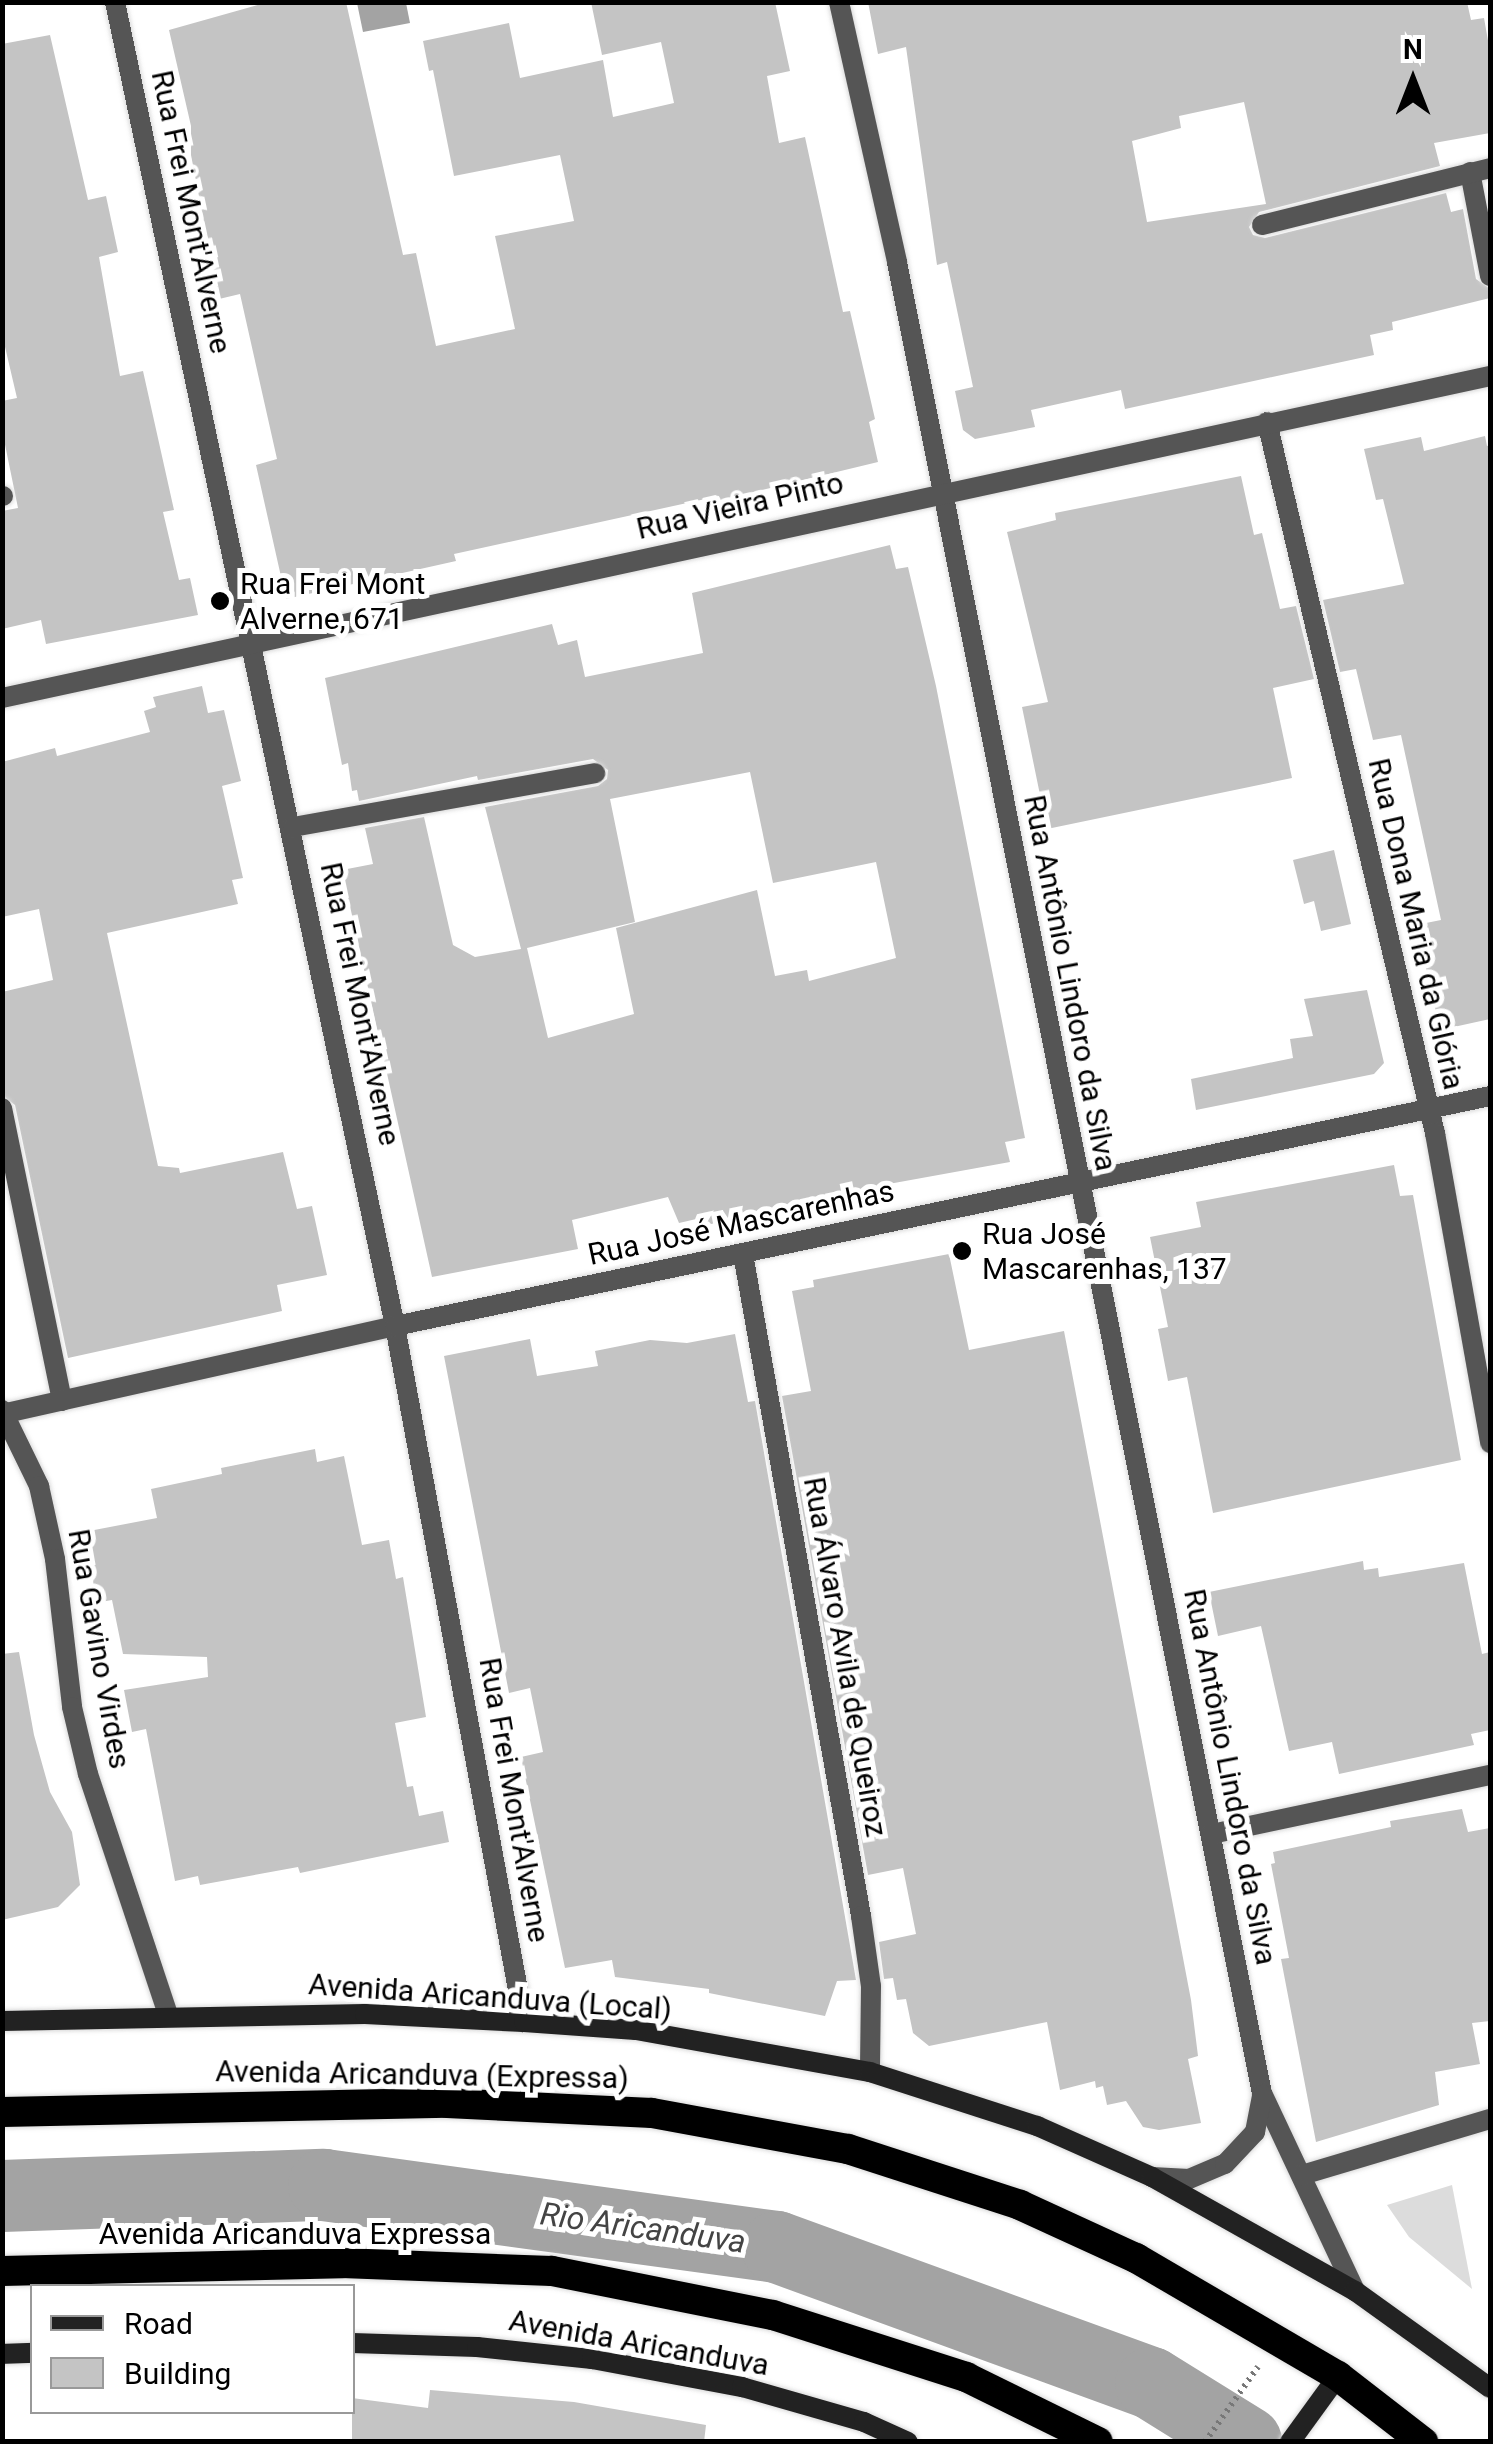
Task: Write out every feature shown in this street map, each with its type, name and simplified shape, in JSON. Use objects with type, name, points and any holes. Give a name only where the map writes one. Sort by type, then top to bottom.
[{"type":"highway","name":"Avenida Aricanduva (Expressa)","points":[[2,2112],[466,2104],[652,2113],[848,2150],[1020,2205],[1136,2258],[1423,2442]]},
{"type":"highway","name":"Avenida Aricanduva Expressa","points":[[2,2271],[342,2263],[552,2271],[773,2315],[966,2377],[1098,2442]]},
{"type":"main road","name":"Avenida Aricanduva (Local)","points":[[2,2020],[168,2014],[365,2014],[524,2022],[636,2030],[870,2072],[1037,2126],[1152,2177],[1355,2291],[1490,2388]]},
{"type":"main road","name":"Avenida Aricanduva","points":[[355,2343],[477,2347],[592,2359],[742,2387],[864,2422],[908,2442]]},
{"type":"main road","points":[[2,2354],[30,2352]]},
{"type":"main road","points":[[1290,2442],[1331,2386]]},
{"type":"street","name":"Rua Frei Mont'Alverne","points":[[116,2],[293,827],[395,1326],[524,2022]]},
{"type":"street","name":"Rua Antônio Lindoro da Silva","points":[[840,2],[897,262],[1262,2093],[1355,2291]]},
{"type":"street","points":[[1262,225],[1480,170],[1490,276]]},
{"type":"street","name":"Rua Vieira Pinto","points":[[2,698],[1490,376]]},
{"type":"street","name":"Rua Dona Maria da Glória","points":[[1267,422],[1429,1108],[1490,1443]]},
{"type":"street","points":[[293,827],[595,773]]},
{"type":"street","name":"Rua José Mascarenhas","points":[[4,1412],[1490,1096]]},
{"type":"street","points":[[2,1108],[62,1401]]},
{"type":"street","name":"Rua Álvaro Avila de Queiroz","points":[[743,1254],[862,1916],[872,1986],[870,2072]]},
{"type":"street","name":"Rua Gavino Virdes","points":[[4,1412],[39,1486],[55,1559],[72,1706],[88,1774],[168,2014]]},
{"type":"street","points":[[1212,1834],[1490,1775]]},
{"type":"street","name":"Rua Antônio Lindoro da Silva","points":[[1152,2177],[1189,2179],[1226,2164],[1256,2132],[1262,2093]]},
{"type":"street","points":[[1302,2175],[1490,2119]]},
{"type":"path","points":[[1205,2442],[1252,2375]]},
{"type":"shaded area","points":[[357,3],[406,3],[410,23],[363,32]]},
{"type":"shaded area","points":[[1452,2185],[1472,2289],[1409,2237],[1387,2205]]},
{"type":"building","points":[[268,2],[346,2],[403,255],[416,253],[436,346],[515,329],[495,236],[574,221],[560,155],[454,176],[433,70],[429,71],[423,41],[509,23],[520,78],[603,60],[613,117],[674,103],[661,42],[602,55],[591,2],[775,2],[790,71],[767,76],[779,143],[805,137],[843,312],[850,311],[875,419],[869,422],[878,462],[720,500],[719,496],[454,554],[456,561],[286,599],[256,465],[277,459],[240,294],[219,299],[191,155],[191,126],[169,30]]},
{"type":"building","points":[[868,2],[1467,2],[1471,20],[1484,18],[1490,52],[1490,133],[1434,143],[1440,166],[1259,212],[1249,227],[1253,235],[1265,238],[1446,193],[1451,212],[1463,209],[1476,279],[1490,289],[1490,298],[1392,322],[1393,330],[1370,335],[1374,355],[1125,409],[1121,390],[1031,410],[1035,427],[975,439],[963,430],[955,391],[973,387],[947,262],[937,265],[906,47],[878,54]],"holes":[[[1244,102],[1266,204],[1147,222],[1132,141],[1181,128],[1179,116]]]},
{"type":"building","points":[[50,35],[88,200],[106,196],[118,252],[99,257],[120,376],[143,371],[174,510],[163,512],[179,580],[190,578],[198,615],[46,644],[41,620],[2,629],[2,511],[18,508],[2,430],[2,401],[17,398],[2,334],[2,44]]},
{"type":"building","points":[[1485,436],[1487,446],[1490,445],[1490,1019],[1440,1030],[1416,925],[1441,920],[1401,735],[1373,740],[1356,669],[1340,672],[1323,600],[1404,584],[1383,499],[1376,500],[1364,449],[1421,437],[1424,451]]},
{"type":"building","points":[[1241,476],[1254,535],[1262,533],[1280,609],[1296,606],[1314,679],[1273,688],[1292,778],[1047,829],[1022,707],[1048,702],[1007,532],[1056,520],[1055,513]]},
{"type":"building","points":[[890,545],[896,569],[908,567],[936,686],[1025,1138],[1005,1142],[1010,1162],[850,1191],[707,1225],[705,1217],[679,1223],[668,1197],[572,1220],[578,1249],[432,1277],[342,870],[373,864],[365,828],[424,817],[453,945],[475,957],[521,949],[485,807],[598,786],[607,779],[608,770],[593,759],[478,780],[477,776],[359,801],[357,790],[352,791],[348,763],[342,765],[325,678],[552,624],[558,645],[577,640],[585,677],[703,653],[692,593]],"holes":[[[750,772],[773,883],[876,862],[896,958],[809,981],[807,970],[775,976],[757,890],[616,928],[634,1014],[548,1038],[527,948],[635,922],[610,799]]]},
{"type":"building","points":[[202,686],[208,713],[224,710],[241,781],[222,786],[243,878],[232,880],[238,904],[107,933],[158,1166],[179,1168],[180,1173],[283,1152],[297,1209],[312,1206],[327,1275],[277,1285],[282,1311],[68,1358],[15,1105],[2,1095],[2,992],[53,980],[39,909],[2,917],[2,762],[55,748],[57,756],[150,732],[144,711],[156,707],[153,697]]},
{"type":"building","points":[[1334,850],[1351,924],[1321,931],[1314,901],[1304,904],[1293,860]]},
{"type":"building","points":[[1367,990],[1384,1063],[1374,1074],[1196,1110],[1191,1079],[1293,1058],[1290,1039],[1313,1036],[1304,999]]},
{"type":"building","points":[[1394,1165],[1400,1196],[1413,1195],[1461,1460],[1213,1513],[1187,1377],[1168,1381],[1158,1329],[1168,1327],[1150,1237],[1201,1227],[1196,1202]]},
{"type":"building","points":[[949,1254],[969,1350],[1064,1331],[1191,2000],[1198,2056],[1188,2059],[1201,2123],[1159,2130],[1143,2127],[1126,2101],[1107,2105],[1103,2086],[1096,2088],[1095,2081],[1060,2090],[1047,2022],[929,2046],[913,2033],[906,1999],[897,2000],[893,1978],[884,1979],[879,1942],[916,1934],[903,1868],[868,1875],[782,1396],[811,1391],[792,1291],[814,1287],[813,1280]]},
{"type":"building","points":[[735,1334],[748,1402],[755,1401],[856,1980],[837,1981],[825,2016],[709,1993],[709,1989],[615,1977],[612,1960],[565,1968],[521,1757],[543,1752],[530,1688],[509,1693],[444,1356],[530,1339],[537,1376],[598,1366],[595,1351],[650,1340],[687,1343]]},
{"type":"building","points":[[315,1449],[317,1462],[344,1456],[362,1545],[389,1540],[396,1579],[403,1577],[426,1717],[395,1723],[407,1787],[413,1786],[419,1816],[443,1811],[449,1842],[300,1873],[298,1867],[200,1885],[198,1876],[175,1881],[146,1729],[132,1732],[124,1690],[208,1677],[207,1657],[123,1654],[112,1600],[95,1603],[89,1531],[157,1518],[151,1489],[222,1474],[221,1468]]},
{"type":"building","points":[[1363,1561],[1364,1570],[1378,1568],[1379,1577],[1464,1563],[1482,1654],[1490,1652],[1490,1730],[1471,1734],[1474,1745],[1339,1774],[1332,1742],[1289,1751],[1261,1626],[1218,1636],[1209,1592]]},
{"type":"building","points":[[19,1652],[34,1735],[50,1792],[72,1832],[80,1885],[58,1907],[2,1920],[2,1654]]},
{"type":"building","points":[[1462,1809],[1468,1832],[1490,1828],[1490,2021],[1472,2023],[1480,2064],[1435,2072],[1439,2105],[1316,2142],[1281,1959],[1289,1958],[1271,1864],[1275,1863],[1273,1852],[1391,1827],[1390,1821]]},
{"type":"building","points":[[430,2390],[574,2402],[706,2425],[704,2442],[352,2442],[355,2398],[428,2408]]},
{"type":"waterway","name":"Rio Aricanduva","points":[[2,2196],[324,2185],[777,2247],[1151,2383],[1246,2442]]},
{"type":"place","name":"Rua Frei Mont Alverne, 671","points":[[220,601]]},
{"type":"place","name":"Rua José Mascarenhas, 137","points":[[962,1251]]}]
